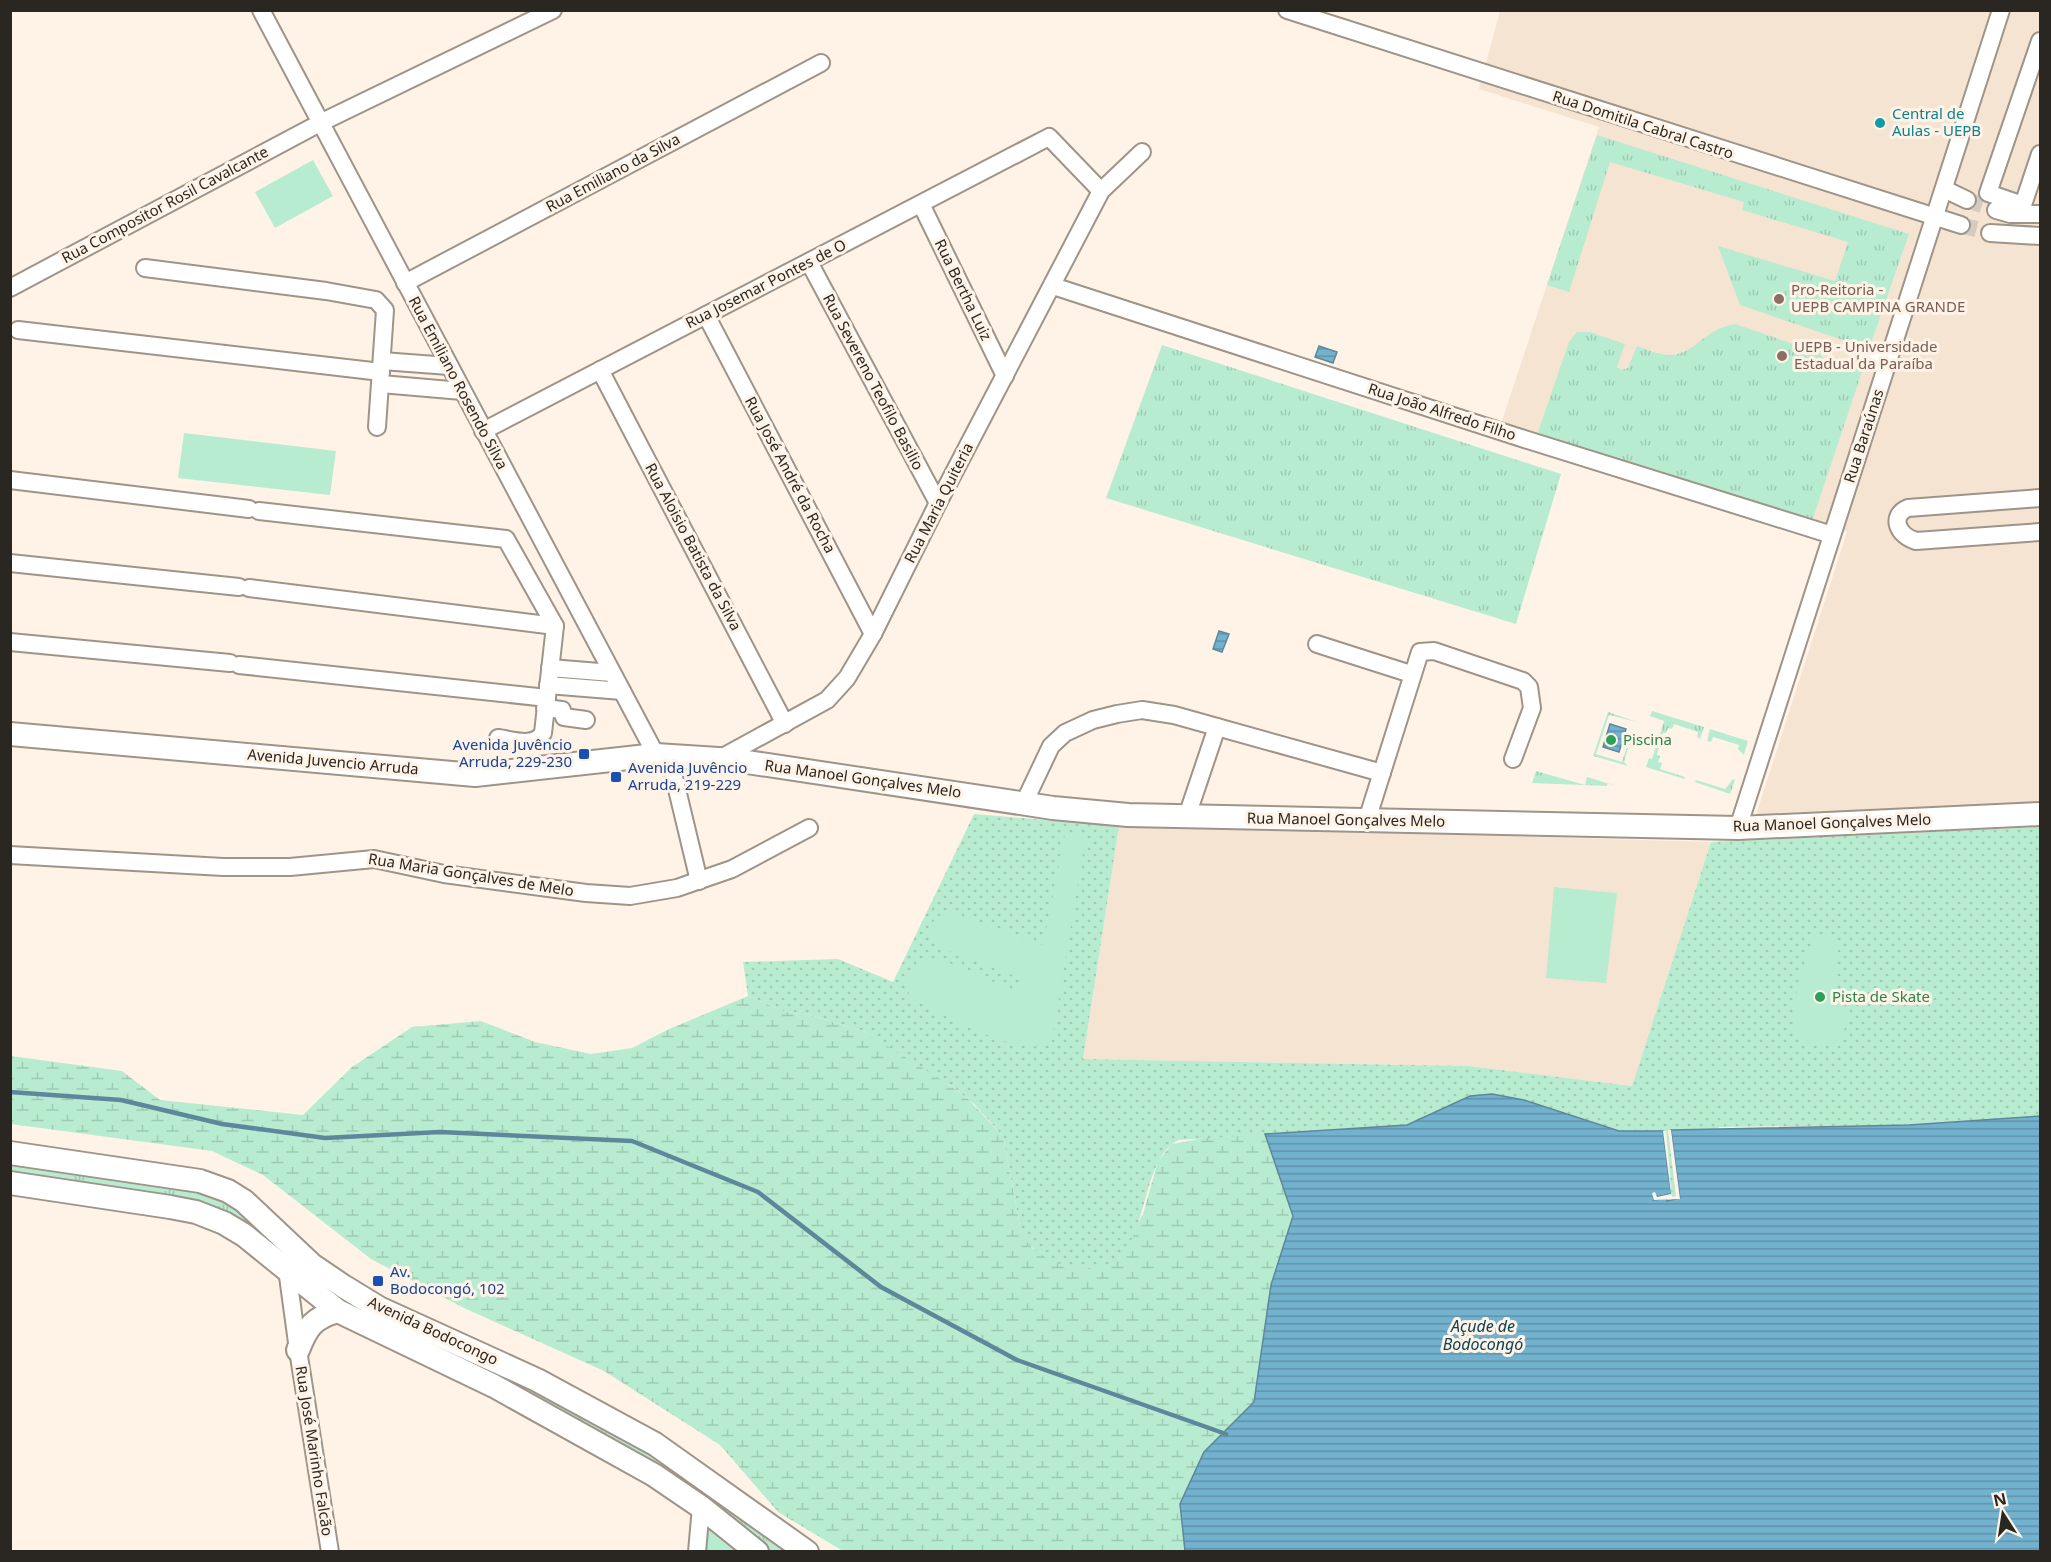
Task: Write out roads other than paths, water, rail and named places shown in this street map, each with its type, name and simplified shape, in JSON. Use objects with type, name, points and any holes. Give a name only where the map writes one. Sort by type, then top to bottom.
[{"type":"street","name":"Rua Emiliano Rosendo Silva","points":[[261,10],[612,674],[662,756],[699,881]]},
{"type":"street","name":"Rua Compositor Rosil Cavalcante","points":[[10,288],[320,123],[553,10]]},
{"type":"street","name":"Rua Domitila Cabral Castro","points":[[1287,10],[1961,225]]},
{"type":"street","name":"Rua Baraúnas","points":[[1738,828],[2001,10]]},
{"type":"street","points":[[2021,210],[1988,193],[2040,41]]},
{"type":"street","name":"Rua Emiliano da Silva","points":[[405,284],[821,63]]},
{"type":"street","name":"Rua Josemar Pontes de O","points":[[483,431],[1049,137],[1101,191]]},
{"type":"street","name":"Rua Maria Quiteria","points":[[718,759],[827,700],[839,689],[873,634],[938,503],[1101,191],[1142,152]]},
{"type":"street","points":[[2021,210],[2040,154]]},
{"type":"street","points":[[1944,189],[1967,200]]},
{"type":"street","name":"Rua Bertha Luiz","points":[[921,204],[1005,376]]},
{"type":"street","points":[[2040,214],[2021,210],[1998,210],[1992,234],[2040,236]]},
{"type":"street","name":"Rua Severeno Teofilo Basilio","points":[[809,262],[938,503]]},
{"type":"street","points":[[145,268],[326,291],[376,300],[385,310],[377,427]]},
{"type":"street","name":"Rua João Alfredo Filho","points":[[1053,286],[1832,535]]},
{"type":"street","name":"Rua José André da Rocha","points":[[706,315],[873,634]]},
{"type":"street","points":[[18,330],[381,372],[462,391]]},
{"type":"street","points":[[1867,357],[1888,363]]},
{"type":"street","points":[[381,372],[449,366]]},
{"type":"street","name":"Rua Aloisio Batista da Silva","points":[[600,370],[785,724]]},
{"type":"street","points":[[10,480],[506,539],[555,626],[543,733],[539,739],[532,742],[498,738]]},
{"type":"street","points":[[2040,498],[1908,508],[1904,510],[1899,519],[1900,533],[1904,538],[1916,541],[2040,532]]},
{"type":"street","points":[[10,563],[244,587],[555,626]]},
{"type":"street","points":[[10,642],[547,697],[622,691]]},
{"type":"street","points":[[1317,644],[1411,674]]},
{"type":"street","points":[[1367,820],[1416,658],[1426,650],[1523,681],[1529,687],[1532,708],[1514,759]]},
{"type":"street","points":[[550,668],[612,674]]},
{"type":"street","points":[[547,697],[562,710],[564,717],[586,720]]},
{"type":"street","points":[[1024,803],[1051,746],[1065,734],[1093,720],[1142,710],[1174,715],[1382,773]]},
{"type":"street","points":[[1187,816],[1217,727]]},
{"type":"street","name":"Avenida Juvencio Arruda","points":[[10,734],[475,775],[662,756]]},
{"type":"street","name":"Rua Manoel Gonçalves Melo","points":[[662,756],[718,759],[1103,813],[1738,828],[2040,814]]},
{"type":"street","name":"Rua Maria Gonçalves de Melo","points":[[10,855],[223,867],[290,867],[374,859],[444,874],[586,893],[630,896],[677,888],[732,869],[809,828]]},
{"type":"street","name":"Avenida Bodocongo","points":[[10,1153],[200,1181],[228,1191],[244,1201],[312,1265],[343,1286],[379,1308],[537,1380],[647,1439],[738,1500],[807,1551]]},
{"type":"street","name":"Avenida Bodocongo","points":[[10,1183],[196,1212],[244,1235],[338,1311],[494,1386],[654,1475],[701,1507],[757,1551]]},
{"type":"street","name":"Rua José Marinho Falcão","points":[[287,1269],[297,1350],[330,1551]]},
{"type":"street","points":[[297,1350],[311,1322],[320,1316],[338,1311]]},
{"type":"street","points":[[697,1551],[701,1507]]},
{"type":"water","points":[[1319,346],[1337,352],[1333,363],[1315,357]]},
{"type":"water","points":[[1219,631],[1229,634],[1222,652],[1213,649]]},
{"type":"water","name":"Piscina","points":[[1610,724],[1626,729],[1619,752],[1603,747]]},
{"type":"water","name":"Açude de Bodocongó","points":[[1492,1094],[1524,1100],[1619,1131],[1663,1131],[1671,1194],[1656,1197],[1654,1200],[1667,1198],[1667,1201],[1680,1198],[1671,1130],[1909,1125],[2040,1116],[2040,1551],[1185,1551],[1180,1504],[1204,1452],[1254,1402],[1271,1285],[1293,1216],[1265,1134],[1407,1125],[1470,1096]]},
{"type":"waterway","points":[[10,1092],[121,1100],[222,1124],[325,1138],[440,1132],[632,1141],[758,1192],[881,1287],[1017,1360],[1226,1434]]},
{"type":"tunnel","points":[[1967,200],[1996,210]]},
{"type":"tunnel","points":[[1961,225],[1990,233]]},
{"type":"place","name":"Central de Aulas - UEPB","points":[[1880,123]]},
{"type":"place","name":"Pro-Reitoria - UEPB CAMPINA GRANDE","points":[[1779,299]]},
{"type":"place","name":"UEPB - Universidade Estadual da Paraíba","points":[[1782,356]]},
{"type":"place","name":"Piscina","points":[[1611,740]]},
{"type":"place","name":"Avenida Juvêncio Arruda, 229-230","points":[[584,754]]},
{"type":"place","name":"Avenida Juvêncio Arruda, 219-229","points":[[616,777]]},
{"type":"place","name":"Pista de Skate","points":[[1820,997]]},
{"type":"place","name":"Av. Bodocongó, 102","points":[[378,1281]]}]
